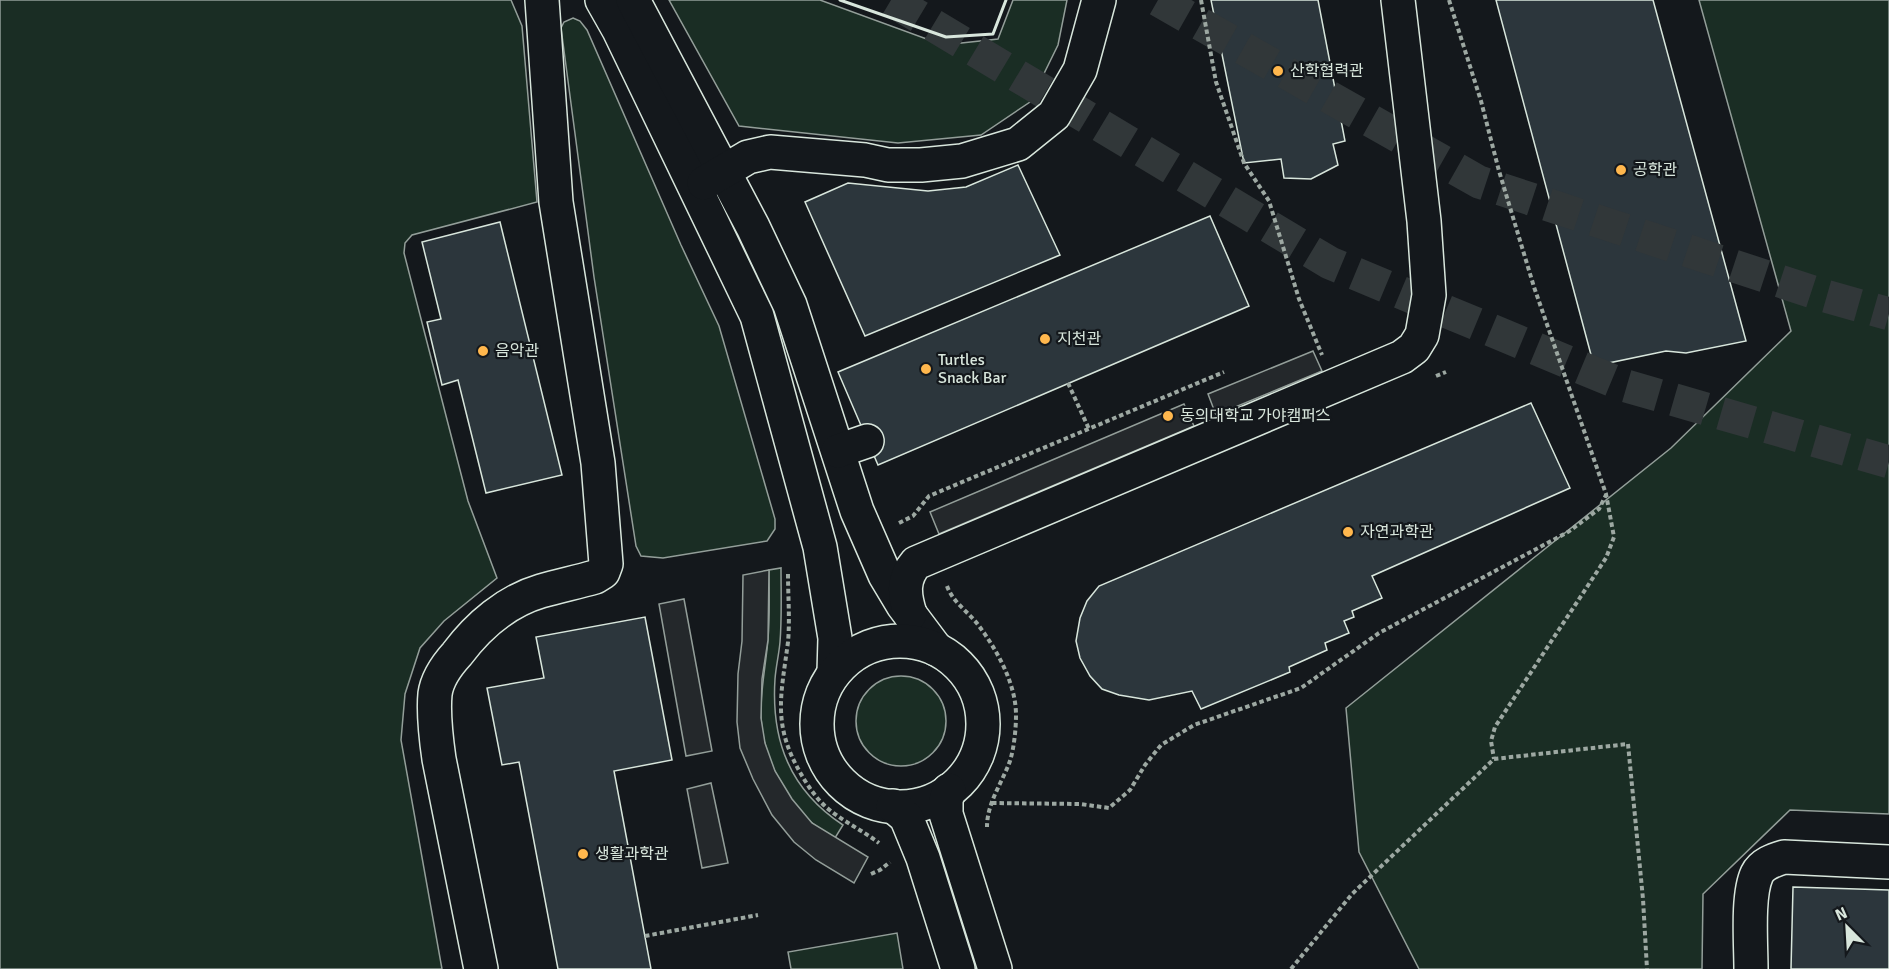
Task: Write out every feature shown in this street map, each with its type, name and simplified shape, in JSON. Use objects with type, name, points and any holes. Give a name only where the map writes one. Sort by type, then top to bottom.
[{"type":"street","points":[[481,969],[439,759],[435,729],[435,692],[444,669],[465,643],[491,618],[510,604],[540,591],[595,577],[603,572],[606,564],[598,463],[556,202],[542,0]]},
{"type":"street","points":[[602,0],[619,30],[757,316],[820,547],[835,639],[834,673]]},
{"type":"street","points":[[633,0],[753,227],[852,446],[857,511],[880,528],[885,575],[936,649]]},
{"type":"street","points":[[695,188],[748,157],[770,152],[865,160],[888,165],[921,165],[962,161],[1018,144],[1054,115],[1080,70],[1099,0]]},
{"type":"street","points":[[880,528],[874,544],[889,556],[904,562],[915,563],[1402,357],[1414,348],[1422,335],[1426,321],[1429,295],[1424,221],[1398,0]]},
{"type":"street","points":[[910,614],[905,590],[907,574],[915,563]]},
{"type":"street","points":[[899,640],[928,645],[936,649],[953,659],[972,681],[982,708],[982,737],[973,764],[955,786],[930,801],[904,807],[892,806],[878,804],[854,793],[834,776],[821,753],[816,727],[819,701],[830,677],[848,658],[871,645],[899,640]]},
{"type":"street","points":[[949,790],[946,814],[995,969]]},
{"type":"street","points":[[892,806],[906,817],[913,833],[958,969]]},
{"type":"street","points":[[1751,969],[1752,890],[1758,872],[1765,865],[1784,857],[1889,862]]},
{"type":"path","points":[[1201,0],[1216,82],[1244,163],[1269,201],[1299,299],[1335,384]]},
{"type":"path","points":[[1449,0],[1481,101],[1533,287],[1606,494],[1614,537],[1606,558],[1495,727],[1491,741],[1494,759]]},
{"type":"path","points":[[880,528],[900,523],[913,516],[928,496],[1224,372]]},
{"type":"path","points":[[1435,376],[1446,372]]},
{"type":"path","points":[[1068,383],[1089,429]]},
{"type":"path","points":[[992,803],[1080,804],[1109,808],[1130,790],[1145,765],[1161,745],[1194,725],[1301,688],[1379,633],[1568,532],[1599,509],[1606,494]]},
{"type":"path","points":[[788,566],[788,640],[782,676],[783,736],[808,786],[826,807],[882,846]]},
{"type":"path","points":[[947,582],[948,591],[979,626],[996,653],[1012,691],[1016,714],[1011,759],[992,803],[987,818],[987,828]]},
{"type":"path","points":[[1291,969],[1352,894],[1494,759],[1628,744],[1643,899],[1647,969]]},
{"type":"path","points":[[871,874],[887,865],[891,857]]},
{"type":"path","points":[[645,936],[758,915]]},
{"type":"green space","points":[[0,0],[511,0],[522,26],[537,202],[412,235],[405,243],[404,253],[468,501],[497,578],[444,621],[420,648],[405,694],[401,740],[442,969],[0,969]]},
{"type":"green space","points":[[669,0],[820,0],[943,45],[998,39],[1013,0],[1067,0],[1058,45],[1030,102],[981,135],[898,143],[739,126]]},
{"type":"green space","points":[[1699,0],[1889,0],[1889,814],[1790,810],[1703,894],[1702,969],[1419,969],[1359,852],[1346,708],[1671,448],[1791,331]]},
{"type":"green space","points":[[573,18],[580,21],[587,30],[719,326],[775,519],[775,529],[767,541],[663,558],[641,556],[636,546],[594,277],[561,28],[564,22]]},
{"type":"green space","points":[[781,568],[781,633],[775,679],[776,723],[788,762],[797,780],[809,796],[843,825],[835,838],[812,823],[792,801],[770,760],[762,731],[762,688],[769,630],[769,570]]},
{"type":"green space","points":[[901,676],[918,679],[933,689],[943,704],[946,721],[943,738],[933,753],[918,763],[901,766],[884,763],[869,753],[859,738],[856,721],[859,704],[869,689],[884,679]]},
{"type":"green space","points":[[897,933],[903,969],[791,969],[788,952]]},
{"type":"shaded area","points":[[1313,351],[1322,371],[1216,415],[1208,394]]},
{"type":"shaded area","points":[[1184,404],[1194,426],[939,534],[930,512]]},
{"type":"shaded area","points":[[769,570],[768,640],[762,679],[761,718],[765,743],[775,771],[792,799],[812,823],[868,857],[854,883],[816,860],[794,842],[772,815],[740,748],[737,722],[743,575]]},
{"type":"shaded area","points":[[684,599],[712,751],[686,756],[659,604]]},
{"type":"shaded area","points":[[711,783],[728,863],[702,868],[687,789]]},
{"type":"building","name":"산학협력관","points":[[1211,0],[1318,0],[1345,141],[1333,144],[1338,165],[1311,179],[1284,178],[1281,159],[1244,163]]},
{"type":"building","name":"공학관","points":[[1496,0],[1653,0],[1746,341],[1686,353],[1666,351],[1594,366]]},
{"type":"building","points":[[1018,165],[1060,255],[865,336],[805,202],[848,183],[928,191],[966,187]]},
{"type":"building","name":"지천관","points":[[1210,216],[1249,306],[878,465],[838,372]]},
{"type":"building","name":"음악관","points":[[500,222],[562,475],[486,493],[458,380],[442,385],[427,322],[441,319],[422,242]]},
{"type":"building","name":"자연과학관","points":[[1531,403],[1570,488],[1372,576],[1382,598],[1352,611],[1354,617],[1344,621],[1349,633],[1325,643],[1327,650],[1289,667],[1290,672],[1201,709],[1192,691],[1149,700],[1119,695],[1102,689],[1090,676],[1080,658],[1076,641],[1080,618],[1087,601],[1099,586]]},
{"type":"building","name":"생활과학관","points":[[645,617],[672,760],[614,771],[651,969],[558,969],[519,762],[502,765],[487,688],[544,678],[536,637]]},
{"type":"building","points":[[1793,887],[1889,890],[1889,969],[1791,969]]},
{"type":"tunnel","points":[[891,0],[1330,263],[1623,385],[1889,462]]},
{"type":"tunnel","points":[[1158,0],[1479,182],[1822,295],[1889,314]]},
{"type":"wall","points":[[840,0],[946,37],[993,34],[1006,0]]},
{"type":"place","name":"산학협력관","points":[[1278,71]]},
{"type":"place","name":"공학관","points":[[1621,170]]},
{"type":"place","name":"지천관","points":[[1045,339]]},
{"type":"place","name":"음악관","points":[[483,351]]},
{"type":"place","name":"Turtles Snack Bar","points":[[926,369]]},
{"type":"place","name":"동의대학교 가야캠퍼스","points":[[1168,416]]},
{"type":"place","name":"자연과학관","points":[[1348,532]]},
{"type":"place","name":"생활과학관","points":[[583,854]]}]
